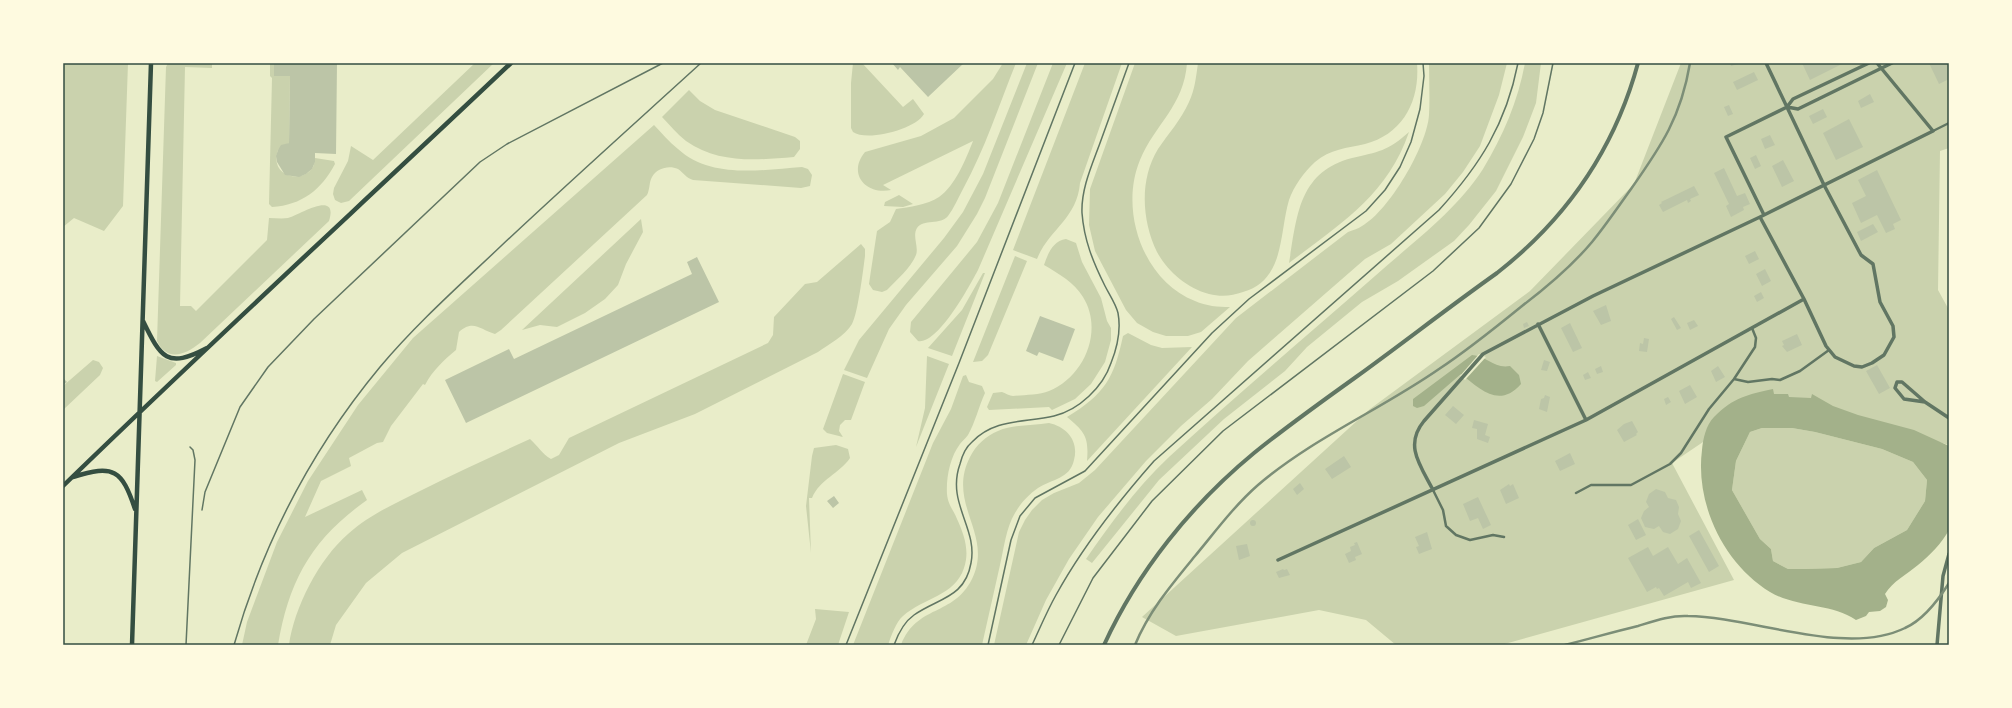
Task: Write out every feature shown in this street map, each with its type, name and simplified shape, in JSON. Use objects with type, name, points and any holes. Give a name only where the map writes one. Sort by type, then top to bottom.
[{"type":"main road","points":[[132,645],[151,63]]},
{"type":"main road","points":[[63,486],[139,412],[212,346],[511,63]]},
{"type":"main road","points":[[143,321],[154,345],[160,352],[172,358],[184,359],[212,346]]},
{"type":"main road","points":[[72,477],[93,471],[111,472],[123,480],[136,512]]},
{"type":"street","points":[[1104,645],[1123,608],[1150,565],[1182,524],[1217,486],[1276,436],[1502,269],[1548,228],[1583,184],[1604,149],[1628,96],[1638,63]]},
{"type":"street","points":[[1760,217],[1804,299],[1829,350],[1842,361],[1862,367],[1872,363],[1884,355],[1891,345],[1894,333],[1893,326],[1880,302],[1873,264],[1861,255],[1824,185],[1766,63]]},
{"type":"street","points":[[1764,215],[1726,137],[1788,107],[1793,99],[1868,63]]},
{"type":"street","points":[[1877,63],[1933,131]]},
{"type":"street","points":[[1788,107],[1798,109],[1892,63]]},
{"type":"street","points":[[1504,537],[1493,535],[1470,540],[1456,535],[1446,526],[1443,510],[1416,454],[1414,437],[1417,430],[1483,354],[1538,324],[1760,217],[1949,123]]},
{"type":"street","points":[[1278,560],[1586,420],[1804,299]]},
{"type":"street","points":[[1538,324],[1586,420]]},
{"type":"street","points":[[1576,493],[1591,485],[1631,485],[1670,464],[1681,453],[1709,409],[1734,379],[1755,347],[1756,338],[1752,328]]},
{"type":"street","points":[[1734,379],[1748,382],[1772,379],[1780,380],[1800,371],[1829,350]]},
{"type":"street","points":[[1925,402],[1904,399],[1895,388],[1897,382],[1902,382],[1925,402],[1949,418]]},
{"type":"street","points":[[1937,645],[1943,576],[1949,554]]},
{"type":"lane","points":[[202,510],[205,492],[240,407],[268,367],[314,319],[480,162],[507,144],[664,63]]},
{"type":"lane","points":[[234,645],[245,606],[269,544],[302,479],[339,422],[380,367],[426,316],[613,141],[701,63]]},
{"type":"lane","points":[[846,645],[953,378],[1075,63]]},
{"type":"lane","points":[[894,645],[902,628],[912,616],[946,599],[956,592],[969,573],[972,562],[971,544],[958,504],[956,488],[957,472],[962,456],[972,442],[989,428],[1009,422],[1056,416],[1069,411],[1091,394],[1100,384],[1111,364],[1117,346],[1119,327],[1118,312],[1092,260],[1085,237],[1082,211],[1088,177],[1129,63]]},
{"type":"lane","points":[[988,645],[1011,540],[1015,528],[1027,506],[1035,498],[1085,471],[1212,333],[1249,299],[1366,211],[1385,190],[1400,167],[1411,142],[1420,109],[1424,76],[1423,63]]},
{"type":"lane","points":[[1032,645],[1055,595],[1088,542],[1128,491],[1154,461],[1439,210],[1464,183],[1483,156],[1502,119],[1515,81],[1518,63]]},
{"type":"lane","points":[[1059,645],[1093,578],[1152,501],[1223,431],[1433,271],[1479,228],[1511,184],[1534,139],[1543,113],[1553,63]]},
{"type":"lane","points":[[186,645],[195,460],[193,450],[190,447]]},
{"type":"shaded area","points":[[63,63],[128,63],[123,206],[104,231],[74,218],[63,227]]},
{"type":"shaded area","points":[[168,63],[212,63],[212,68],[185,67],[180,306],[191,306],[196,311],[267,240],[269,218],[288,218],[316,206],[323,205],[328,207],[331,212],[329,221],[200,343],[188,351],[177,354],[166,352],[161,348],[157,341],[166,67]]},
{"type":"shaded area","points":[[270,63],[274,63],[274,76],[290,76],[289,143],[278,150],[276,160],[279,168],[285,174],[300,176],[308,173],[313,167],[315,158],[334,161],[335,164],[330,173],[317,189],[310,194],[293,203],[272,207],[269,204],[272,78],[270,76]]},
{"type":"shaded area","points":[[475,63],[494,63],[349,201],[341,203],[335,200],[333,194],[334,188],[348,161],[351,146],[373,160]]},
{"type":"shaded area","points":[[853,63],[862,63],[903,107],[913,99],[924,114],[912,125],[880,135],[860,135],[853,132],[851,128],[851,83]]},
{"type":"shaded area","points":[[1003,63],[1016,63],[978,158],[952,210],[945,219],[923,224],[917,228],[915,234],[917,252],[911,265],[887,290],[882,292],[873,290],[869,284],[877,231],[890,222],[896,209],[929,202],[945,192],[959,172],[973,141],[883,185],[891,190],[882,191],[867,186],[859,175],[858,168],[860,160],[865,152],[921,136],[954,118],[993,79]]},
{"type":"shaded area","points":[[1027,63],[1038,63],[985,198],[977,214],[957,246],[906,305],[889,329],[867,378],[844,370],[859,340],[944,238],[963,212],[983,174]]},
{"type":"shaded area","points":[[1053,63],[1067,63],[978,270],[961,300],[944,324],[935,334],[926,340],[918,341],[910,332],[911,322],[977,242],[998,203]]},
{"type":"shaded area","points":[[1085,63],[1122,63],[1080,183],[1074,206],[1048,240],[1037,259],[1013,250]]},
{"type":"shaded area","points":[[1135,63],[1187,63],[1185,78],[1175,103],[1146,147],[1140,160],[1134,180],[1132,200],[1134,221],[1140,242],[1149,261],[1162,278],[1177,291],[1195,301],[1212,306],[1230,307],[1201,332],[1188,336],[1166,336],[1153,332],[1137,323],[1126,310],[1095,251],[1089,225],[1090,189]]},
{"type":"shaded area","points":[[1198,63],[1417,63],[1417,77],[1412,103],[1399,124],[1390,132],[1378,139],[1327,154],[1311,166],[1297,184],[1289,200],[1278,254],[1273,267],[1257,286],[1231,295],[1218,296],[1193,288],[1172,272],[1157,252],[1148,227],[1146,214],[1145,187],[1152,161],[1158,149],[1186,109],[1194,88]]},
{"type":"shaded area","points":[[1429,63],[1507,63],[1499,95],[1480,146],[1463,172],[1445,194],[1391,244],[1365,259],[1248,361],[1212,399],[1181,426],[1146,461],[1098,517],[1069,559],[1046,600],[1026,645],[994,645],[1019,532],[1032,510],[1042,500],[1054,493],[1079,483],[1095,470],[1236,318],[1348,232],[1360,227],[1373,218],[1384,207],[1395,192],[1414,160],[1427,128],[1429,115]]},
{"type":"shaded area","points":[[1525,63],[1541,63],[1536,103],[1523,137],[1496,191],[1469,225],[1454,241],[1398,281],[1362,302],[1307,347],[1285,371],[1224,419],[1159,480],[1092,563],[1086,559],[1135,493],[1169,457],[1246,388],[1433,226],[1460,199],[1483,169],[1497,144],[1514,105]]},
{"type":"shaded area","points":[[1681,63],[1949,63],[1949,148],[1940,151],[1938,290],[1949,310],[1949,445],[1774,394],[1672,463],[1734,580],[1501,645],[1396,645],[1366,620],[1319,610],[1176,636],[1142,617],[1370,409],[1530,291],[1634,184]]},
{"type":"shaded area","points":[[689,90],[700,101],[715,110],[795,137],[800,141],[800,149],[794,157],[738,159],[711,154],[699,148],[686,141],[662,117]]},
{"type":"shaded area","points":[[654,125],[678,149],[691,159],[706,165],[721,169],[753,171],[802,167],[808,169],[812,175],[810,186],[801,188],[693,180],[678,169],[671,167],[657,171],[651,179],[647,195],[501,330],[495,334],[477,327],[469,326],[459,332],[456,350],[439,366],[425,385],[423,384],[391,426],[383,442],[377,443],[349,458],[351,466],[321,481],[305,517],[362,490],[367,500],[331,530],[306,563],[296,581],[289,600],[278,645],[242,645],[247,622],[277,542],[308,481],[358,405],[413,338]]},
{"type":"shaded area","points":[[1409,132],[1400,154],[1388,174],[1375,191],[1344,221],[1289,263],[1298,213],[1303,198],[1310,185],[1320,174],[1334,165],[1389,147]]},
{"type":"shaded area","points":[[899,195],[913,204],[903,207],[884,206],[885,202]]},
{"type":"shaded area","points":[[641,219],[643,232],[626,264],[618,285],[605,299],[585,313],[557,327],[540,325],[522,330]]},
{"type":"shaded area","points":[[1066,239],[1076,243],[1082,262],[1101,298],[1107,321],[1111,328],[1111,340],[1105,362],[1091,384],[1075,399],[1052,410],[1049,407],[989,410],[987,407],[993,393],[1002,392],[1013,396],[1036,394],[1049,391],[1061,384],[1072,375],[1081,364],[1087,352],[1091,338],[1091,324],[1089,310],[1083,297],[1071,283],[1044,265],[1049,252],[1054,245],[1061,240]]},
{"type":"shaded area","points":[[861,244],[865,249],[865,256],[860,292],[854,319],[849,328],[836,340],[818,352],[695,414],[619,443],[402,553],[366,583],[336,625],[330,645],[289,645],[296,616],[302,600],[318,570],[337,544],[364,521],[382,510],[530,439],[545,455],[551,459],[559,455],[569,438],[768,343],[773,335],[774,317],[805,284],[817,282]]},
{"type":"shaded area","points":[[1015,256],[1027,261],[988,355],[982,361],[973,362]]},
{"type":"shaded area","points":[[983,273],[985,273],[952,356],[928,348],[962,310]]},
{"type":"shaded area","points":[[1128,333],[1151,345],[1162,348],[1192,347],[1087,461],[1086,440],[1082,431],[1067,417],[1091,401],[1106,384],[1116,363],[1123,336]]},
{"type":"shaded area","points":[[1472,355],[1499,366],[1510,366],[1519,375],[1521,384],[1513,391],[1505,395],[1497,396],[1483,390],[1461,374],[1424,406],[1417,408],[1413,406],[1413,399]]},
{"type":"shaded area","points":[[157,356],[176,363],[176,365],[157,382],[155,381]]},
{"type":"shaded area","points":[[927,356],[949,364],[916,447],[925,408]]},
{"type":"shaded area","points":[[93,360],[99,362],[103,368],[100,375],[63,410],[63,386]]},
{"type":"shaded area","points":[[843,374],[865,382],[851,420],[845,420],[840,425],[839,431],[843,437],[827,433],[823,429]]},
{"type":"shaded area","points":[[966,375],[969,382],[982,386],[985,393],[968,435],[960,444],[954,455],[949,468],[947,481],[948,501],[960,525],[964,537],[966,562],[964,568],[960,577],[946,591],[911,610],[900,619],[892,633],[888,645],[853,645],[933,443],[951,409],[963,376]]},
{"type":"shaded area","points":[[1773,389],[1774,394],[1788,394],[1789,397],[1811,398],[1812,394],[1833,406],[1858,415],[1914,430],[1949,446],[1949,530],[1943,540],[1931,553],[1888,589],[1885,594],[1888,600],[1886,607],[1880,611],[1869,612],[1866,616],[1856,620],[1836,611],[1791,601],[1780,597],[1770,592],[1754,580],[1739,566],[1726,549],[1716,531],[1708,511],[1703,491],[1701,470],[1702,446],[1705,432],[1711,420],[1728,405],[1748,395]],"holes":[[[1762,428],[1792,428],[1815,432],[1882,449],[1913,462],[1927,480],[1925,501],[1907,530],[1874,548],[1861,562],[1837,568],[1788,569],[1773,561],[1771,549],[1760,539],[1732,490],[1736,461],[1750,432]]]},
{"type":"shaded area","points":[[1049,423],[1066,431],[1070,436],[1075,447],[1074,460],[1069,471],[1065,475],[1043,485],[1028,496],[1019,506],[1009,525],[982,645],[901,645],[908,632],[916,623],[925,616],[955,600],[964,591],[972,579],[977,563],[978,548],[963,490],[964,474],[972,453],[989,435],[998,431],[1017,426]]},
{"type":"shaded area","points":[[1762,428],[1792,428],[1815,432],[1882,449],[1913,462],[1927,480],[1925,501],[1907,530],[1874,548],[1861,562],[1837,568],[1788,569],[1773,561],[1771,549],[1760,539],[1732,490],[1736,461],[1750,432]]},
{"type":"shaded area","points":[[836,445],[848,449],[850,458],[846,464],[815,491],[812,498],[809,498],[811,553],[806,506],[812,456],[814,448]]},
{"type":"shaded area","points":[[815,609],[849,612],[838,645],[806,645],[816,619]]},
{"type":"pier","points":[[1479,354],[1486,357],[1465,380],[1460,376]]},
{"type":"building","points":[[274,63],[337,63],[336,154],[315,153],[315,162],[312,169],[299,177],[285,175],[277,162],[276,156],[281,145],[289,143],[290,76],[274,76]]},
{"type":"building","points":[[892,63],[964,63],[928,97],[900,67],[898,70]]},
{"type":"building","points":[[1730,63],[1742,63],[1731,66]]},
{"type":"building","points":[[1802,63],[1844,63],[1810,80]]},
{"type":"building","points":[[1929,63],[1949,63],[1949,79],[1939,84]]},
{"type":"building","points":[[1754,72],[1758,80],[1737,90],[1733,82]]},
{"type":"building","points":[[1870,94],[1874,102],[1861,108],[1858,101]]},
{"type":"building","points":[[1729,105],[1733,114],[1728,116],[1724,107]]},
{"type":"building","points":[[1823,109],[1827,117],[1813,124],[1809,116]]},
{"type":"building","points":[[1849,119],[1863,147],[1836,160],[1823,133]]},
{"type":"building","points":[[1770,135],[1775,145],[1765,149],[1761,139]]},
{"type":"building","points":[[1756,155],[1761,166],[1755,169],[1750,158]]},
{"type":"building","points":[[1783,160],[1794,181],[1782,187],[1772,166]]},
{"type":"building","points":[[1724,168],[1737,196],[1745,193],[1750,204],[1743,207],[1744,210],[1731,217],[1726,206],[1729,204],[1714,173]]},
{"type":"building","points":[[1877,170],[1901,220],[1893,224],[1895,229],[1886,233],[1877,215],[1861,223],[1852,203],[1866,196],[1858,180]]},
{"type":"building","points":[[1694,186],[1699,195],[1690,199],[1691,201],[1688,203],[1687,200],[1663,212],[1659,205],[1662,203],[1661,202]]},
{"type":"building","points":[[1873,224],[1878,232],[1861,241],[1857,232]]},
{"type":"building","points":[[1755,251],[1759,259],[1749,264],[1745,256]]},
{"type":"building","points":[[697,257],[719,302],[466,423],[445,380],[509,349],[514,359],[692,274],[687,262]]},
{"type":"building","points":[[1765,269],[1771,281],[1762,286],[1756,274]]},
{"type":"building","points":[[1761,292],[1764,298],[1757,302],[1754,296]]},
{"type":"building","points":[[1606,305],[1611,321],[1601,325],[1593,311]]},
{"type":"building","points":[[1040,316],[1075,329],[1063,361],[1039,352],[1037,356],[1026,351]]},
{"type":"building","points":[[1674,317],[1681,328],[1677,330],[1671,319]]},
{"type":"building","points":[[1694,320],[1698,326],[1690,330],[1687,323]]},
{"type":"building","points":[[1527,322],[1529,326],[1524,328],[1523,324]]},
{"type":"building","points":[[1570,323],[1582,348],[1573,352],[1561,328]]},
{"type":"building","points":[[1797,334],[1802,345],[1787,352],[1782,346],[1784,345],[1782,341]]},
{"type":"building","points":[[1644,338],[1649,339],[1647,352],[1639,351],[1640,343],[1643,344]]},
{"type":"building","points":[[1544,360],[1550,362],[1547,371],[1541,370]]},
{"type":"building","points":[[1877,365],[1890,388],[1879,394],[1866,371]]},
{"type":"building","points":[[1601,366],[1603,372],[1597,374],[1595,369]]},
{"type":"building","points":[[1718,366],[1725,377],[1716,382],[1711,371]]},
{"type":"building","points":[[1588,372],[1591,378],[1585,380],[1583,375]]},
{"type":"building","points":[[63,378],[67,382],[63,385]]},
{"type":"building","points":[[1690,385],[1697,397],[1685,404],[1679,391]]},
{"type":"building","points":[[1545,395],[1550,397],[1547,412],[1539,409],[1541,399],[1544,398]]},
{"type":"building","points":[[1668,397],[1671,402],[1666,405],[1664,399]]},
{"type":"building","points":[[1453,406],[1464,415],[1456,424],[1445,415]]},
{"type":"building","points":[[1474,420],[1488,424],[1485,435],[1490,437],[1488,443],[1477,439],[1477,429],[1472,428]]},
{"type":"building","points":[[1632,421],[1638,432],[1636,434],[1637,435],[1624,442],[1617,430],[1624,424]]},
{"type":"building","points":[[1570,453],[1575,464],[1560,471],[1555,461]]},
{"type":"building","points":[[1344,456],[1351,467],[1332,479],[1325,469]]},
{"type":"building","points":[[1300,483],[1304,489],[1297,495],[1293,489]]},
{"type":"building","points":[[1509,484],[1510,486],[1513,484],[1519,498],[1506,504],[1500,490]]},
{"type":"building","points":[[1656,489],[1665,492],[1668,498],[1676,500],[1679,507],[1678,514],[1681,521],[1678,529],[1670,534],[1663,532],[1659,526],[1654,529],[1645,527],[1641,518],[1644,511],[1649,507],[1646,502],[1649,494]]},
{"type":"building","points":[[834,496],[839,503],[833,508],[827,501]]},
{"type":"building","points":[[1478,497],[1491,525],[1483,529],[1478,518],[1470,521],[1463,504]]},
{"type":"building","points":[[1638,519],[1646,535],[1636,540],[1628,525]]},
{"type":"building","points":[[1253,520],[1256,523],[1253,526],[1250,523]]},
{"type":"building","points":[[1699,530],[1719,566],[1709,572],[1689,536]]},
{"type":"building","points":[[1427,532],[1432,549],[1419,554],[1416,547],[1419,546],[1415,537]]},
{"type":"building","points":[[1357,542],[1362,554],[1355,557],[1356,560],[1349,563],[1345,554],[1351,551],[1350,547],[1355,545],[1354,543]]},
{"type":"building","points":[[1247,544],[1250,556],[1239,560],[1236,546]]},
{"type":"building","points":[[1648,547],[1653,556],[1668,547],[1678,564],[1687,558],[1701,583],[1691,588],[1688,582],[1664,596],[1659,588],[1657,589],[1656,587],[1647,592],[1628,558]]},
{"type":"building","points":[[1287,569],[1290,575],[1279,578],[1276,572]]},
{"type":"railway","points":[[1135,645],[1154,609],[1170,588],[1225,519],[1258,485],[1279,468],[1324,438],[1417,384],[1460,354],[1541,292],[1576,260],[1607,223],[1661,144],[1676,115],[1690,63]]},
{"type":"railway","points":[[1565,645],[1675,616],[1714,618],[1828,637],[1855,638],[1881,636],[1905,628],[1918,620],[1935,602],[1949,583]]}]
